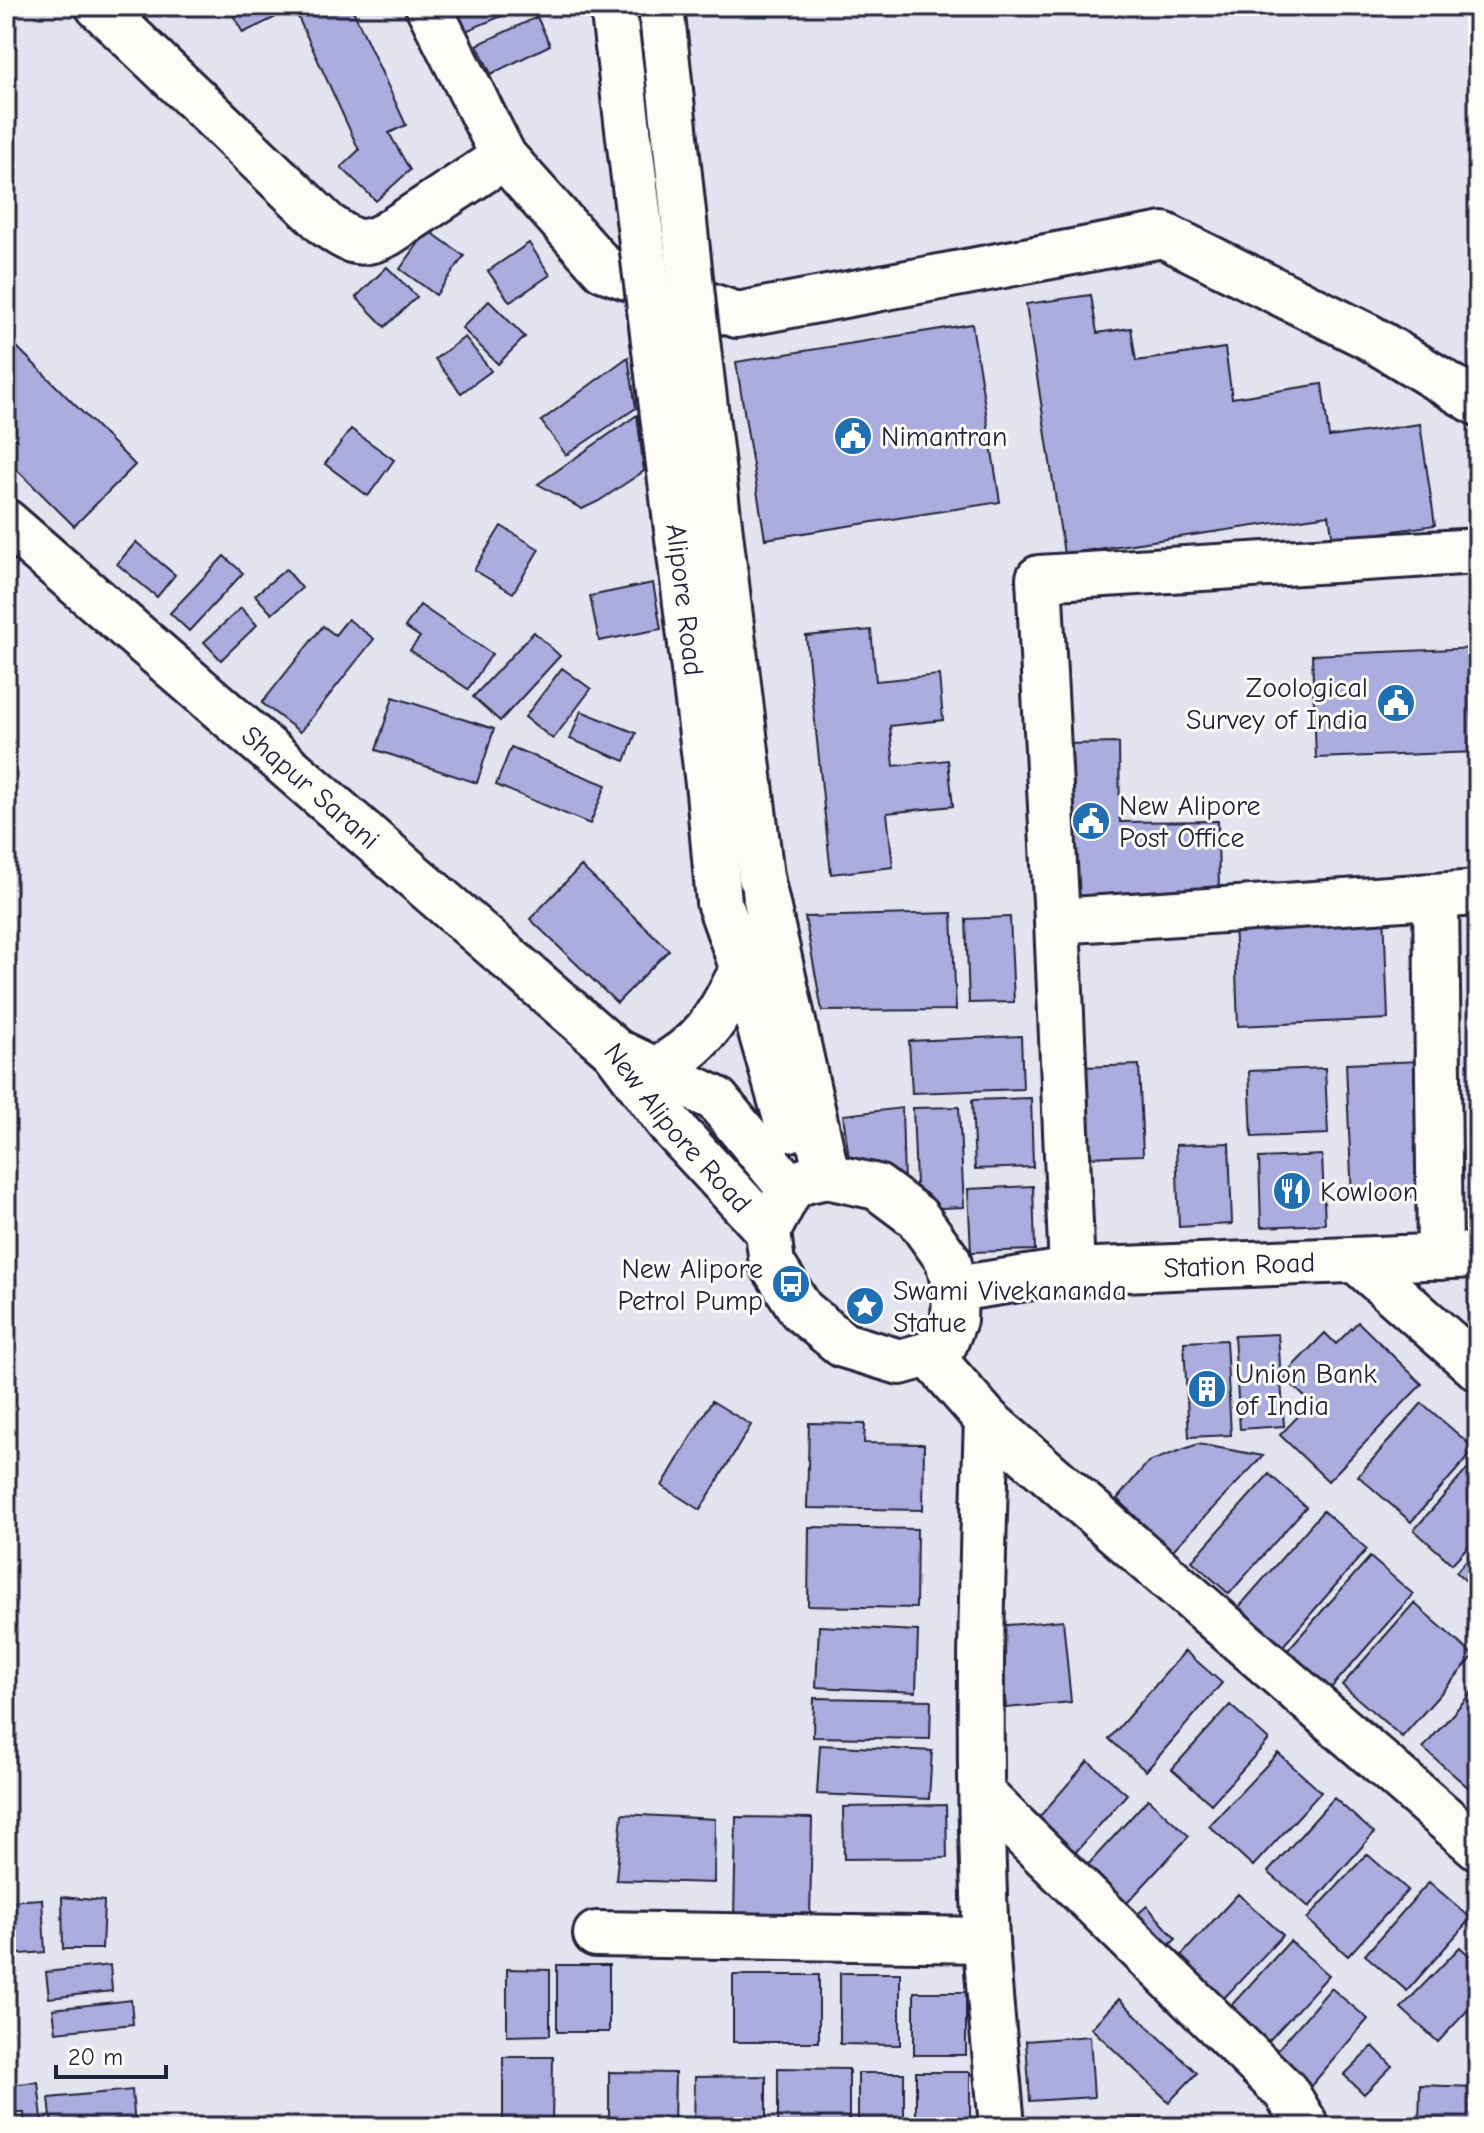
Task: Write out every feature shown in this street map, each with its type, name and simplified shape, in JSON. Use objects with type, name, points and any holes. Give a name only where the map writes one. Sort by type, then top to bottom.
[{"type":"street","points":[[98,6],[327,225],[349,241],[371,242],[387,234],[504,157]]},
{"type":"street","points":[[428,6],[504,157],[604,269],[737,315],[1163,235],[1369,337],[1478,403]]},
{"type":"street","name":"Alipore Road","points":[[613,6],[709,792],[719,902],[743,969],[807,1182]]},
{"type":"street","name":"Alipore Road","points":[[661,6],[694,315],[761,877],[807,1182]]},
{"type":"street","name":"Shapur Sarani","points":[[6,522],[614,1050]]},
{"type":"street","points":[[1072,1271],[1039,578],[1478,551]]},
{"type":"street","points":[[1057,921],[1457,894],[1459,1256]]},
{"type":"street","points":[[655,1070],[687,1052],[705,1034],[743,969]]},
{"type":"street","name":"New Alipore Road","points":[[614,1050],[716,1099],[807,1182]]},
{"type":"street","name":"New Alipore Road","points":[[614,1050],[671,1126],[768,1231]]},
{"type":"street","points":[[807,1182],[877,1187],[917,1217],[948,1260],[955,1289],[954,1320],[945,1343],[929,1354],[900,1362],[843,1345],[801,1310],[772,1264],[768,1231],[807,1182]]},
{"type":"street","name":"Station Road","points":[[955,1289],[1072,1271],[1459,1256]]},
{"type":"street","points":[[1357,1261],[1478,1368]]},
{"type":"street","points":[[929,1354],[987,1420],[1478,1847]]},
{"type":"street","points":[[987,1420],[982,1564],[982,1794],[986,1940],[1002,2127]]},
{"type":"street","points":[[982,1794],[1286,2092],[1307,2127]]},
{"type":"street","points":[[596,1934],[986,1940]]},
{"type":"building","points":[[228,6],[351,6],[406,125],[389,133],[410,170],[376,201],[341,167],[359,150],[294,8],[243,33]]},
{"type":"building","points":[[450,6],[526,6],[461,33]]},
{"type":"building","points":[[537,17],[550,45],[491,74],[477,45]]},
{"type":"building","points":[[428,230],[464,256],[436,295],[400,269]]},
{"type":"building","points":[[529,243],[550,275],[510,302],[488,271]]},
{"type":"building","points":[[387,267],[417,297],[385,327],[356,297]]},
{"type":"building","points":[[1091,295],[1097,333],[1131,328],[1136,361],[1225,348],[1232,398],[1322,384],[1329,437],[1420,424],[1435,525],[1333,540],[1329,515],[1064,554],[1026,304]]},
{"type":"building","points":[[489,301],[525,337],[498,364],[462,328]]},
{"type":"building","points":[[972,324],[1000,502],[765,539],[736,362]]},
{"type":"building","points":[[6,336],[135,465],[74,526],[6,459]]},
{"type":"building","points":[[465,337],[491,371],[461,393],[435,359]]},
{"type":"building","points":[[628,357],[636,408],[566,455],[541,421]]},
{"type":"building","points":[[637,415],[644,471],[582,509],[538,484]]},
{"type":"building","points":[[351,429],[394,460],[368,496],[325,464]]},
{"type":"building","points":[[501,526],[539,549],[513,593],[474,570]]},
{"type":"building","points":[[136,542],[175,575],[157,597],[117,564]]},
{"type":"building","points":[[224,556],[243,573],[189,631],[170,613]]},
{"type":"building","points":[[286,569],[302,588],[272,614],[255,595]]},
{"type":"building","points":[[653,583],[661,629],[599,641],[590,596]]},
{"type":"building","points":[[420,605],[492,654],[468,689],[410,650],[420,637],[405,627]]},
{"type":"building","points":[[241,608],[257,625],[221,660],[204,642]]},
{"type":"building","points":[[348,619],[374,639],[300,732],[262,703],[323,626],[335,635]]},
{"type":"building","points":[[871,630],[876,681],[939,675],[943,720],[890,726],[894,766],[948,760],[953,806],[887,813],[893,867],[831,874],[806,636]]},
{"type":"building","points":[[534,632],[560,656],[500,721],[473,697]]},
{"type":"building","name":"Zoological Survey of India","points":[[1478,648],[1478,752],[1316,758],[1312,655]]},
{"type":"building","points":[[562,668],[591,689],[553,739],[525,717]]},
{"type":"building","points":[[393,697],[494,729],[477,783],[376,750]]},
{"type":"building","points":[[581,711],[636,733],[625,761],[570,739]]},
{"type":"building","name":"New Alipore Post Office","points":[[1119,743],[1120,822],[1218,821],[1219,898],[1063,900],[1062,744]]},
{"type":"building","points":[[511,747],[606,785],[590,824],[496,785]]},
{"type":"building","points":[[581,866],[669,950],[617,1003],[530,919]]},
{"type":"building","points":[[1384,910],[1388,1019],[1238,1026],[1234,917]]},
{"type":"building","points":[[952,913],[956,1010],[822,1011],[805,917]]},
{"type":"building","points":[[1010,917],[1014,1002],[969,1003],[966,919]]},
{"type":"building","points":[[1021,1036],[1023,1089],[912,1093],[909,1041]]},
{"type":"building","points":[[1422,1061],[1427,1196],[1352,1199],[1346,1064]]},
{"type":"building","points":[[1139,1065],[1143,1155],[1087,1157],[1083,1067]]},
{"type":"building","points":[[1325,1068],[1328,1134],[1252,1137],[1249,1071]]},
{"type":"building","points":[[1031,1098],[1033,1167],[975,1169],[972,1100]]},
{"type":"building","points":[[959,1107],[964,1207],[917,1209],[913,1108]]},
{"type":"building","points":[[902,1108],[904,1186],[850,1166],[843,1115]]},
{"type":"building","points":[[1229,1143],[1232,1224],[1179,1227],[1176,1145]]},
{"type":"building","name":"Kowloon","points":[[1322,1155],[1325,1224],[1261,1227],[1259,1158]]},
{"type":"building","points":[[1033,1186],[1035,1250],[971,1252],[968,1189]]},
{"type":"building","points":[[1358,1322],[1422,1384],[1328,1481],[1280,1435],[1311,1403],[1283,1376],[1325,1333],[1336,1344]]},
{"type":"building","points":[[1278,1334],[1284,1426],[1240,1429],[1234,1336]]},
{"type":"building","name":"Union Bank of India","points":[[1226,1340],[1231,1435],[1189,1437],[1184,1342]]},
{"type":"building","points":[[712,1401],[751,1425],[700,1510],[662,1486]]},
{"type":"building","points":[[1422,1403],[1475,1449],[1411,1522],[1358,1476]]},
{"type":"building","points":[[809,1423],[865,1424],[864,1443],[924,1444],[923,1510],[807,1508]]},
{"type":"building","points":[[1198,1444],[1263,1456],[1172,1551],[1117,1499],[1148,1462]]},
{"type":"building","points":[[1478,1457],[1478,1535],[1452,1564],[1414,1530]]},
{"type":"building","points":[[1269,1474],[1306,1507],[1229,1594],[1192,1561]]},
{"type":"building","points":[[1323,1511],[1367,1549],[1283,1646],[1239,1607]]},
{"type":"building","points":[[809,1527],[917,1529],[916,1608],[808,1606]]},
{"type":"building","points":[[1478,1547],[1478,1592],[1456,1572]]},
{"type":"building","points":[[1370,1557],[1413,1594],[1330,1689],[1286,1652]]},
{"type":"building","points":[[1414,1603],[1474,1656],[1402,1737],[1342,1685]]},
{"type":"building","points":[[1063,1620],[1071,1702],[1006,1708],[998,1626]]},
{"type":"building","points":[[819,1626],[918,1631],[916,1692],[816,1687]]},
{"type":"building","points":[[1185,1651],[1222,1683],[1146,1771],[1109,1739]]},
{"type":"building","points":[[1478,1685],[1478,1779],[1470,1789],[1423,1748]]},
{"type":"building","points":[[814,1698],[931,1700],[930,1739],[813,1737]]},
{"type":"building","points":[[1230,1705],[1269,1740],[1211,1804],[1172,1769]]},
{"type":"building","points":[[820,1745],[932,1751],[929,1799],[817,1794]]},
{"type":"building","points":[[1278,1753],[1321,1792],[1253,1866],[1209,1826]]},
{"type":"building","points":[[1088,1761],[1127,1794],[1066,1863],[1028,1830]]},
{"type":"building","points":[[1334,1798],[1374,1833],[1309,1907],[1268,1872]]},
{"type":"building","points":[[1148,1799],[1189,1836],[1115,1916],[1074,1880]]},
{"type":"building","points":[[946,1805],[947,1858],[844,1859],[843,1807]]},
{"type":"building","points":[[622,1814],[715,1819],[714,1883],[616,1880]]},
{"type":"building","points":[[736,1817],[812,1818],[810,1921],[734,1919]]},
{"type":"building","points":[[1367,1854],[1408,1890],[1348,1956],[1307,1919]]},
{"type":"building","points":[[1429,1882],[1471,1918],[1407,1991],[1365,1955]]},
{"type":"building","points":[[1238,1894],[1283,1935],[1210,2013],[1166,1972]]},
{"type":"building","points":[[62,1897],[104,1901],[102,1949],[63,1949]]},
{"type":"building","points":[[42,1899],[45,1952],[9,1955],[6,1901]]},
{"type":"building","points":[[1147,1906],[1176,1939],[1155,1958],[1125,1925]]},
{"type":"building","points":[[1290,1941],[1329,1975],[1265,2045],[1227,2010]]},
{"type":"building","points":[[1460,1947],[1478,1964],[1478,1999],[1438,2042],[1401,2008]]},
{"type":"building","points":[[110,1965],[112,1991],[49,1998],[46,1972]]},
{"type":"building","points":[[557,1965],[609,1965],[609,2032],[557,2032]]},
{"type":"building","points":[[507,1969],[550,1970],[550,2035],[507,2036]]},
{"type":"building","points":[[840,1973],[900,1973],[900,2045],[840,2044]]},
{"type":"building","points":[[733,1975],[819,1975],[819,2042],[733,2042]]},
{"type":"building","points":[[1331,1988],[1368,2019],[1310,2087],[1273,2055]]},
{"type":"building","points":[[914,1992],[966,1992],[966,2055],[914,2055]]},
{"type":"building","points":[[1119,1999],[1197,2073],[1169,2102],[1091,2028]]},
{"type":"building","points":[[131,2000],[133,2024],[56,2032],[53,2009]]},
{"type":"building","points":[[1090,2036],[1094,2097],[1030,2101],[1026,2041]]},
{"type":"building","points":[[1373,2046],[1392,2066],[1364,2094],[1344,2075]]},
{"type":"building","points":[[503,2057],[553,2057],[552,2127],[503,2127]]},
{"type":"building","points":[[778,2068],[849,2069],[849,2127],[778,2127]]},
{"type":"building","points":[[609,2072],[675,2073],[674,2127],[609,2127]]},
{"type":"building","points":[[916,2072],[970,2072],[970,2127],[916,2127]]},
{"type":"building","points":[[858,2073],[904,2073],[904,2127],[858,2127]]},
{"type":"building","points":[[766,2076],[766,2127],[694,2127],[695,2077]]},
{"type":"building","points":[[38,2082],[43,2127],[25,2127],[24,2113],[6,2113],[6,2085]]},
{"type":"building","points":[[1420,2085],[1475,2087],[1478,2127],[1419,2127]]},
{"type":"building","points":[[132,2090],[135,2127],[52,2127],[49,2098]]},
{"type":"building","points":[[1142,2118],[1143,2127],[1034,2127],[1034,2126]]},
{"type":"place","name":"Nimantran","points":[[853,436]]},
{"type":"place","name":"Zoological Survey of India","points":[[1396,703]]},
{"type":"place","name":"New Alipore Post Office","points":[[1091,821]]},
{"type":"place","name":"Kowloon","points":[[1292,1191]]},
{"type":"place","name":"New Alipore Petrol Pump","points":[[791,1284]]},
{"type":"place","name":"Swami Vivekananda Statue","points":[[865,1306]]},
{"type":"place","name":"Union Bank of India","points":[[1207,1389]]}]
